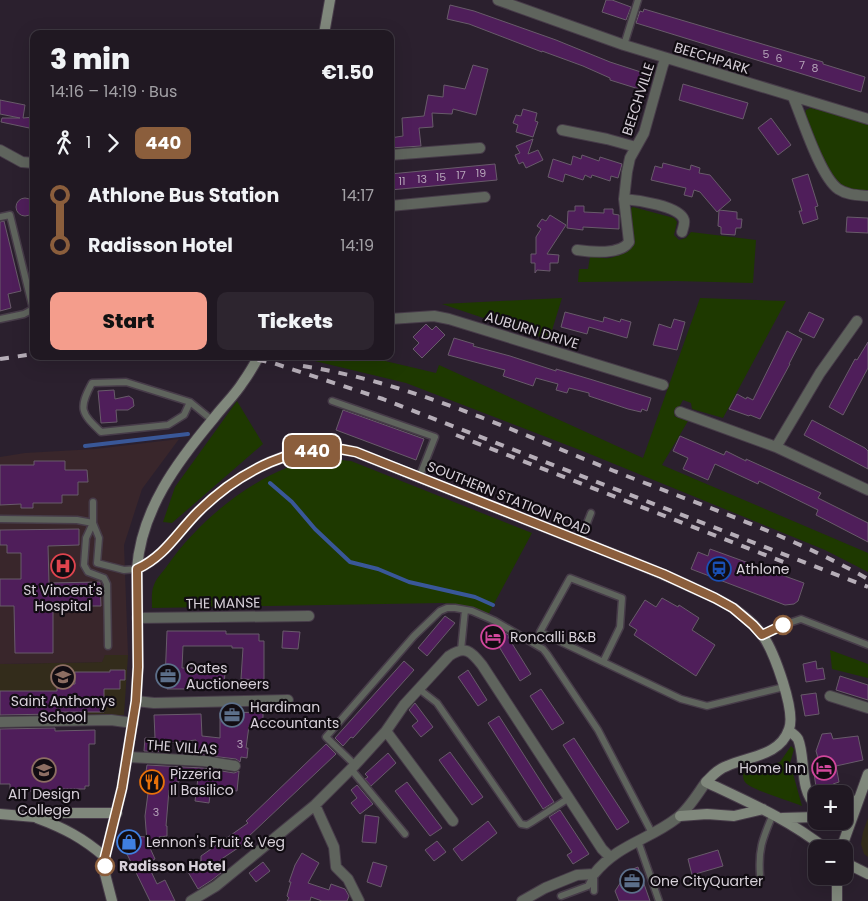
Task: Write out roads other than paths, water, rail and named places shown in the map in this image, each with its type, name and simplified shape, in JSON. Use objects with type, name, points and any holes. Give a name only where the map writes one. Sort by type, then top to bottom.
[{"type":"street","points":[[325,30],[330,0]]},
{"type":"street","name":"BEECHPARK","points":[[498,0],[522,4],[624,45],[868,120]]},
{"type":"street","name":"BEECHVILLE","points":[[577,250],[604,251],[623,248],[627,245],[629,235],[624,199],[627,172],[630,158],[644,133],[666,58]]},
{"type":"street","points":[[793,97],[819,160],[833,184],[849,194],[868,196]]},
{"type":"street","name":"BEECHVILLE","points":[[562,130],[636,147]]},
{"type":"street","points":[[394,155],[480,148]]},
{"type":"street","points":[[0,150],[22,162],[30,163]]},
{"type":"street","points":[[394,206],[485,197]]},
{"type":"street","points":[[624,199],[655,204],[683,217],[682,232]]},
{"type":"street","name":"AUBURN DRIVE","points":[[394,319],[434,316],[449,319],[664,386]]},
{"type":"street","points":[[776,447],[820,373],[857,321]]},
{"type":"street","points":[[112,901],[105,874],[105,857],[117,812],[128,757],[136,701],[138,667],[137,569],[138,553],[143,532],[153,505],[168,479],[212,420],[243,383],[257,360]]},
{"type":"street","points":[[680,412],[776,447],[868,490]]},
{"type":"street","name":"SOUTHERN STATION ROAD","points":[[137,569],[152,562],[198,512],[222,492],[252,472],[287,457],[324,449],[343,449],[356,452],[663,574],[715,598],[738,612],[762,635],[774,658],[784,687],[791,718],[789,731]]},
{"type":"street","name":"THE MANSE","points":[[137,618],[309,616]]},
{"type":"street","points":[[191,901],[206,893],[315,805],[386,731],[419,689],[449,656],[461,650],[470,652],[482,665],[602,849],[610,857]]},
{"type":"street","points":[[830,696],[868,708]]},
{"type":"street","points":[[136,701],[154,703],[288,700]]},
{"type":"street","points":[[0,722],[111,720],[133,723]]},
{"type":"street","points":[[386,731],[453,821]]},
{"type":"street","points":[[522,901],[545,888],[577,874],[594,874],[610,857],[623,848],[666,826],[680,816],[706,782],[718,770],[774,749],[789,731],[798,738],[808,792]]},
{"type":"street","name":"THE VILLAS","points":[[128,757],[204,761],[235,766]]},
{"type":"street","points":[[844,840],[868,774]]},
{"type":"street","points":[[706,782],[777,816],[816,840]]},
{"type":"street","points":[[853,802],[857,800]]},
{"type":"street","points":[[315,805],[334,847],[336,866],[348,878],[359,901]]},
{"type":"street","points":[[680,816],[707,814],[734,816],[763,809]]},
{"type":"street","points":[[0,814],[35,817],[62,813],[117,812]]},
{"type":"street","points":[[777,816],[808,817]]},
{"type":"street","points":[[35,817],[62,827],[85,840],[105,857]]},
{"type":"street","points":[[853,866],[868,874]]},
{"type":"street","points":[[837,885],[837,901]]},
{"type":"lane","points":[[624,45],[638,0]]},
{"type":"lane","points":[[0,216],[10,214],[30,297]]},
{"type":"lane","points":[[0,319],[24,314],[30,311]]},
{"type":"lane","points":[[190,402],[184,415],[168,425],[101,432],[88,419],[83,410],[85,396],[92,384],[126,382],[190,402],[212,420]]},
{"type":"lane","points":[[332,400],[436,437],[419,478]]},
{"type":"lane","points":[[93,502],[93,523],[100,538],[97,563],[124,570],[137,569]]},
{"type":"lane","points":[[580,541],[591,513]]},
{"type":"lane","points":[[0,519],[77,520],[93,523]]},
{"type":"lane","points":[[93,523],[86,538],[84,565],[88,572],[104,578],[107,584],[108,646]]},
{"type":"lane","points":[[603,662],[620,627],[622,598],[570,578],[540,632],[603,662],[681,699],[707,706],[784,687]]},
{"type":"lane","points":[[405,834],[353,767],[326,737],[414,636],[440,611],[453,608],[465,610],[495,621],[542,649],[598,730],[652,833]]},
{"type":"lane","points":[[461,650],[465,610]]},
{"type":"lane","points":[[762,635],[802,619],[868,645]]},
{"type":"lane","points":[[419,689],[441,708],[521,824],[526,825],[532,822],[569,798]]},
{"type":"lane","points":[[760,875],[759,858],[761,842],[777,816]]},
{"type":"lane","points":[[638,841],[659,901]]},
{"type":"lane","points":[[594,874],[594,891]]},
{"type":"lane","points":[[561,896],[588,886],[594,874]]},
{"type":"waterway","points":[[85,446],[188,434]]},
{"type":"waterway","points":[[270,483],[292,502],[315,529],[350,562],[378,569],[409,582],[475,597],[493,605]]},
{"type":"railway","points":[[0,359],[30,355]]},
{"type":"railway","points":[[259,360],[383,399],[868,587]]},
{"type":"railway","points":[[303,366],[383,384],[461,410],[775,534],[868,579]]},
{"type":"railway","points":[[456,435],[791,565]]},
{"type":"place","name":"St Vincent's Hospital","points":[[63,566]]},
{"type":"place","name":"Athlone","points":[[719,569]]},
{"type":"place","name":"Roncalli B&B","points":[[493,637]]},
{"type":"place","name":"Oates Auctioneers","points":[[168,676]]},
{"type":"place","name":"Saint Anthonys School","points":[[63,677]]},
{"type":"place","name":"Hardiman Accountants","points":[[232,715]]},
{"type":"place","name":"Home Inn","points":[[824,768]]},
{"type":"place","name":"AIT Design College","points":[[44,770]]},
{"type":"place","name":"Pizzeria Il Basilico","points":[[152,782]]},
{"type":"place","name":"Lennon's Fruit & Veg","points":[[129,842]]},
{"type":"place","name":"Radisson Hotel","points":[[105,866]]},
{"type":"place","name":"One CityQuarter","points":[[632,881]]}]
